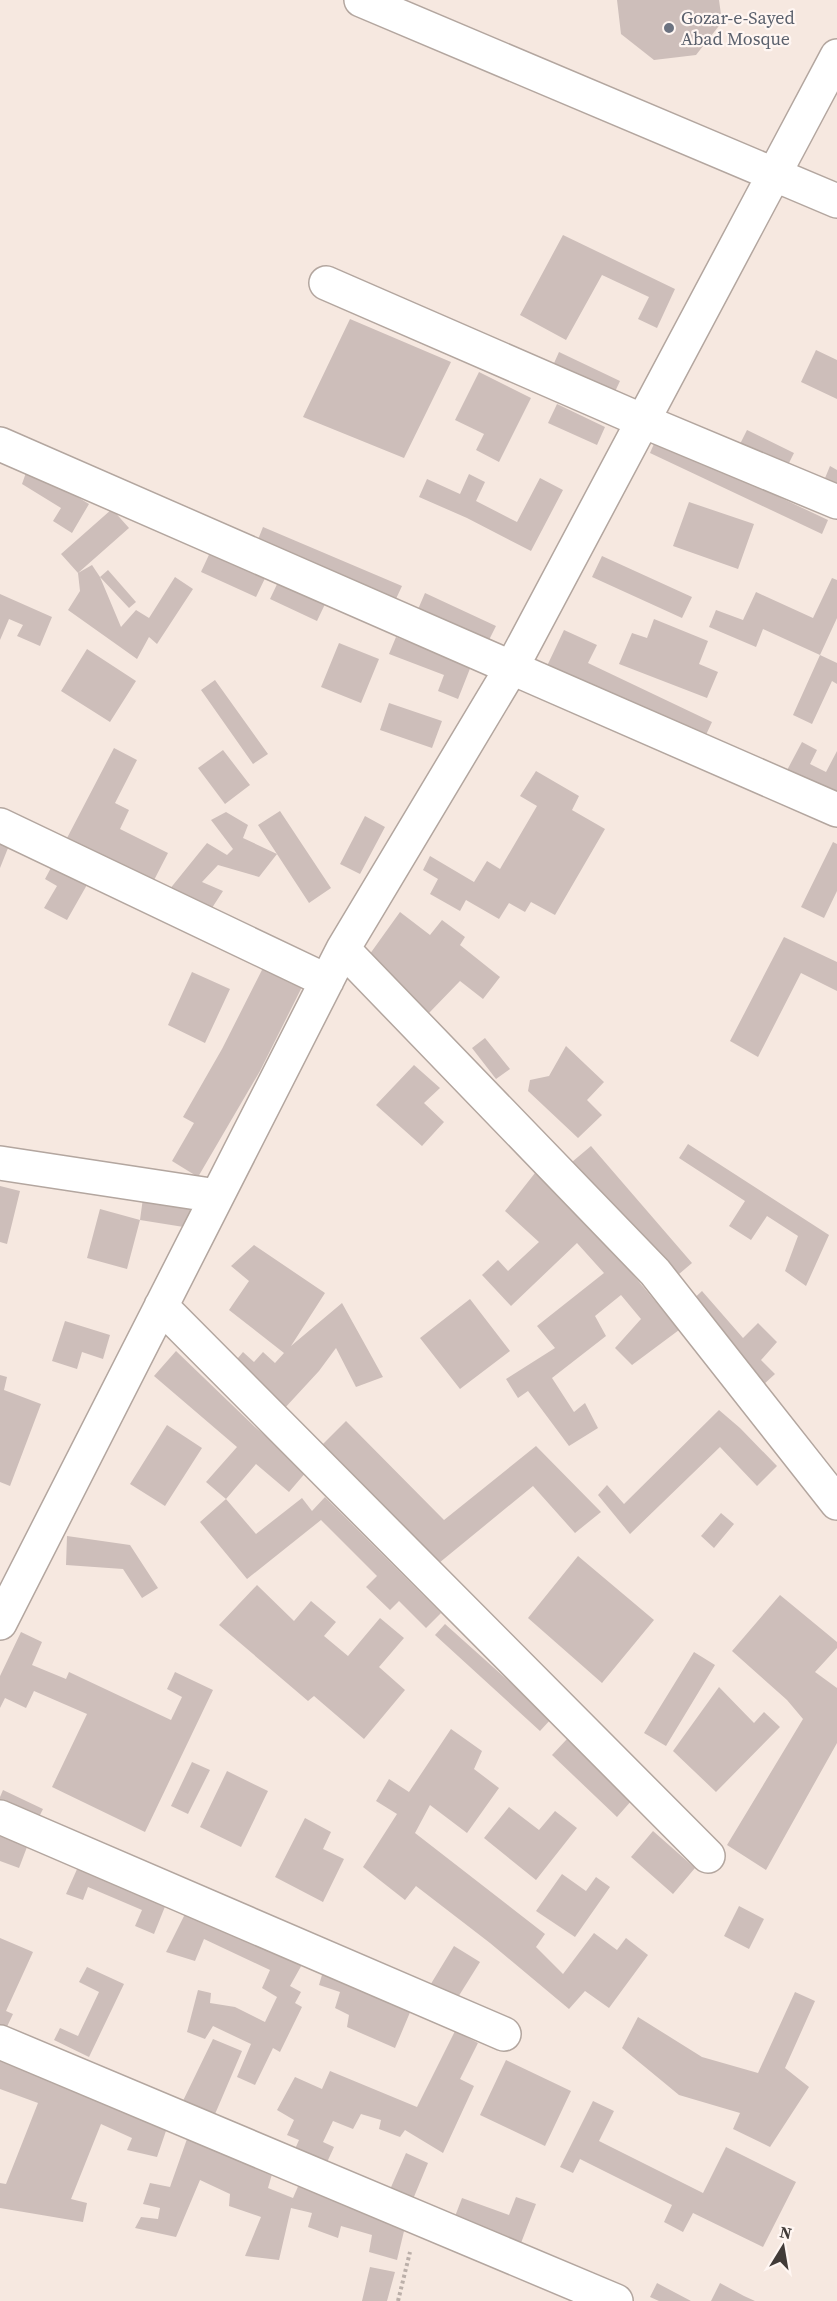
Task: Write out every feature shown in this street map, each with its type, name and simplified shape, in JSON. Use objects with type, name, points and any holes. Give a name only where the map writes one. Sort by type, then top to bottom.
[{"type":"street","points":[[361,0],[837,201]]},
{"type":"street","points":[[0,1623],[343,949],[512,667],[837,56]]},
{"type":"street","points":[[326,283],[643,421],[837,502]]},
{"type":"street","points":[[0,444],[837,810]]},
{"type":"street","points":[[0,825],[327,981]]},
{"type":"street","points":[[343,949],[655,1272],[837,1503]]},
{"type":"street","points":[[0,1163],[218,1196]]},
{"type":"street","points":[[161,1306],[708,1856]]},
{"type":"street","points":[[0,1817],[504,2034]]},
{"type":"street","points":[[0,2042],[616,2301]]},
{"type":"path","points":[[398,2301],[418,2218]]},
{"type":"building","name":"Gozar-e-Sayed Abad Mosque","points":[[617,0],[719,0],[722,22],[696,55],[654,60],[621,34]]},
{"type":"building","points":[[563,235],[675,289],[657,328],[638,319],[649,297],[602,275],[566,340],[520,315]]},
{"type":"building","points":[[350,319],[451,362],[404,458],[303,417]]},
{"type":"building","points":[[816,350],[837,360],[837,399],[801,382]]},
{"type":"building","points":[[559,352],[620,381],[612,398],[551,370]]},
{"type":"building","points":[[479,372],[531,398],[499,462],[476,450],[484,434],[455,420]]},
{"type":"building","points":[[557,404],[605,427],[597,445],[548,423]]},
{"type":"building","points":[[747,430],[794,453],[786,469],[739,446]]},
{"type":"building","points":[[656,439],[828,520],[822,534],[650,453]]},
{"type":"building","points":[[830,466],[837,470],[837,489],[823,483]]},
{"type":"building","points":[[28,467],[89,504],[72,533],[53,521],[61,508],[22,484]]},
{"type":"building","points":[[469,474],[485,482],[476,501],[517,522],[540,478],[563,490],[531,551],[467,518],[419,497],[427,479],[460,494]]},
{"type":"building","points":[[689,502],[754,524],[738,569],[673,546]]},
{"type":"building","points":[[112,509],[129,528],[78,573],[61,554]]},
{"type":"building","points":[[263,527],[402,586],[395,601],[257,542]]},
{"type":"building","points":[[213,546],[268,572],[256,597],[201,572]]},
{"type":"building","points":[[602,556],[692,597],[682,618],[592,577]]},
{"type":"building","points":[[92,565],[100,577],[121,627],[136,610],[149,618],[175,577],[193,589],[157,644],[149,637],[137,659],[68,610],[80,591],[78,573]]},
{"type":"building","points":[[108,570],[136,602],[129,608],[100,577]]},
{"type":"building","points":[[832,578],[837,580],[837,618],[820,655],[763,629],[756,647],[709,627],[716,610],[743,620],[756,592],[813,618]]},
{"type":"building","points":[[279,580],[326,602],[317,621],[270,599]]},
{"type":"building","points":[[425,593],[496,626],[486,646],[416,614]]},
{"type":"building","points":[[0,594],[52,617],[40,646],[17,636],[23,625],[9,619],[0,640]]},
{"type":"building","points":[[654,619],[708,641],[699,664],[718,672],[707,698],[619,664],[632,633],[647,638]]},
{"type":"building","points":[[564,630],[597,645],[588,663],[712,722],[704,739],[547,666]]},
{"type":"building","points":[[396,637],[471,666],[458,699],[438,691],[444,675],[389,654]]},
{"type":"building","points":[[339,643],[379,659],[361,703],[321,687]]},
{"type":"building","points":[[87,649],[136,681],[110,722],[61,691]]},
{"type":"building","points":[[820,655],[837,663],[837,684],[832,681],[812,724],[793,715]]},
{"type":"building","points":[[215,680],[268,754],[253,764],[201,690]]},
{"type":"building","points":[[389,703],[442,721],[432,748],[380,730]]},
{"type":"building","points":[[802,742],[817,750],[810,764],[826,772],[837,751],[837,791],[833,798],[785,774]]},
{"type":"building","points":[[114,748],[137,760],[115,803],[129,810],[120,829],[168,853],[152,884],[66,840]]},
{"type":"building","points":[[223,750],[250,785],[225,804],[198,768]]},
{"type":"building","points":[[536,771],[579,796],[572,810],[605,829],[555,915],[531,902],[525,912],[509,903],[499,919],[466,900],[460,911],[430,894],[438,879],[423,870],[430,856],[474,882],[487,861],[500,869],[537,806],[520,796]]},
{"type":"building","points":[[280,811],[331,888],[309,903],[258,825]]},
{"type":"building","points":[[226,812],[248,825],[243,838],[277,854],[259,877],[218,865],[202,882],[223,891],[210,911],[169,890],[207,843],[227,855],[233,849],[211,820]]},
{"type":"building","points":[[365,816],[385,827],[360,874],[340,864]]},
{"type":"building","points":[[0,839],[10,843],[0,868]]},
{"type":"building","points":[[833,842],[837,844],[837,891],[824,918],[801,907]]},
{"type":"building","points":[[53,864],[88,883],[67,920],[44,908],[57,886],[45,879]]},
{"type":"building","points":[[400,912],[430,935],[442,920],[465,937],[460,945],[500,977],[483,999],[460,981],[428,1014],[367,958]]},
{"type":"building","points":[[784,937],[837,962],[837,991],[801,973],[758,1057],[730,1041]]},
{"type":"building","points":[[266,962],[305,981],[260,1071],[198,1177],[172,1161],[194,1123],[183,1117],[222,1049]]},
{"type":"building","points":[[192,972],[230,989],[205,1043],[168,1025]]},
{"type":"building","points":[[485,1038],[510,1069],[496,1079],[472,1048]]},
{"type":"building","points":[[566,1046],[604,1082],[587,1100],[602,1115],[578,1138],[528,1091],[530,1080],[549,1076]]},
{"type":"building","points":[[414,1065],[440,1088],[424,1103],[444,1122],[422,1146],[376,1105]]},
{"type":"building","points":[[688,1144],[829,1235],[806,1286],[785,1271],[798,1236],[767,1216],[751,1240],[729,1226],[745,1201],[679,1158]]},
{"type":"building","points":[[591,1146],[692,1263],[672,1280],[572,1162]]},
{"type":"building","points":[[535,1173],[592,1225],[679,1330],[632,1365],[615,1348],[641,1319],[621,1295],[595,1316],[606,1336],[552,1378],[574,1412],[585,1403],[598,1428],[569,1446],[528,1391],[518,1398],[506,1379],[555,1348],[537,1326],[604,1273],[577,1243],[511,1306],[482,1275],[498,1260],[508,1271],[539,1242],[505,1211]]},
{"type":"building","points":[[0,1186],[20,1191],[7,1244],[0,1242]]},
{"type":"building","points":[[143,1198],[194,1206],[190,1228],[140,1220]]},
{"type":"building","points":[[100,1209],[140,1220],[127,1269],[87,1258]]},
{"type":"building","points":[[254,1245],[325,1293],[291,1346],[342,1303],[383,1377],[356,1387],[336,1348],[319,1371],[283,1410],[233,1364],[243,1352],[254,1362],[263,1352],[275,1363],[284,1353],[229,1310],[249,1281],[231,1266]]},
{"type":"building","points":[[702,1291],[743,1338],[758,1323],[777,1342],[761,1360],[775,1374],[763,1385],[688,1304]]},
{"type":"building","points":[[470,1299],[510,1351],[460,1389],[420,1338]]},
{"type":"building","points":[[65,1321],[110,1335],[103,1359],[82,1352],[77,1369],[52,1361]]},
{"type":"building","points":[[176,1351],[255,1427],[307,1471],[289,1492],[256,1464],[226,1499],[206,1482],[237,1447],[154,1376]]},
{"type":"building","points":[[0,1375],[7,1377],[4,1390],[41,1404],[10,1486],[0,1482]]},
{"type":"building","points":[[719,1410],[777,1466],[757,1486],[720,1447],[630,1534],[598,1495],[607,1485],[624,1504]]},
{"type":"building","points":[[346,1421],[444,1520],[536,1446],[601,1512],[575,1533],[533,1486],[439,1563],[322,1445]]},
{"type":"building","points":[[167,1425],[202,1448],[165,1506],[130,1484]]},
{"type":"building","points":[[325,1497],[441,1613],[426,1628],[399,1601],[390,1610],[366,1587],[377,1576],[321,1520],[247,1579],[200,1522],[226,1499],[256,1534],[302,1498],[312,1511]]},
{"type":"building","points":[[721,1513],[734,1524],[714,1548],[701,1536]]},
{"type":"building","points":[[67,1536],[130,1545],[158,1588],[142,1598],[123,1569],[66,1565]]},
{"type":"building","points":[[578,1556],[654,1620],[602,1683],[528,1618]]},
{"type":"building","points":[[257,1585],[294,1621],[311,1601],[336,1622],[324,1636],[348,1656],[380,1618],[404,1638],[379,1667],[405,1690],[364,1739],[314,1696],[308,1701],[219,1625]]},
{"type":"building","points":[[780,1595],[837,1642],[837,1648],[815,1672],[837,1688],[837,1743],[766,1870],[727,1845],[803,1719],[787,1700],[732,1651]]},
{"type":"building","points":[[445,1624],[551,1719],[540,1731],[435,1635]]},
{"type":"building","points":[[21,1632],[42,1642],[32,1665],[66,1679],[69,1672],[171,1720],[182,1697],[167,1689],[175,1672],[213,1690],[145,1832],[52,1787],[87,1714],[34,1691],[26,1708],[5,1698],[0,1708],[0,1676]]},
{"type":"building","points":[[694,1652],[715,1665],[666,1746],[644,1733]]},
{"type":"building","points":[[719,1687],[754,1723],[764,1712],[780,1727],[716,1792],[673,1751]]},
{"type":"building","points":[[451,1729],[482,1751],[474,1769],[499,1788],[467,1833],[430,1805],[415,1833],[545,1934],[536,1947],[563,1974],[594,1933],[617,1950],[626,1938],[648,1955],[609,2008],[585,1991],[569,2009],[490,1943],[416,1886],[405,1900],[363,1867],[397,1814],[376,1801],[389,1779],[409,1792]]},
{"type":"building","points":[[567,1739],[632,1800],[617,1817],[552,1755]]},
{"type":"building","points":[[192,1762],[210,1770],[188,1814],[171,1806]]},
{"type":"building","points":[[227,1771],[268,1791],[241,1847],[200,1827]]},
{"type":"building","points":[[3,1790],[43,1809],[35,1825],[0,1808],[0,1797]]},
{"type":"building","points":[[509,1807],[539,1830],[555,1811],[577,1828],[536,1880],[484,1838]]},
{"type":"building","points":[[305,1818],[331,1832],[323,1849],[344,1859],[323,1902],[275,1877]]},
{"type":"building","points":[[653,1831],[695,1868],[673,1894],[631,1857]]},
{"type":"building","points":[[0,1836],[27,1847],[19,1868],[0,1861]]},
{"type":"building","points":[[78,1867],[166,1904],[154,1934],[135,1926],[142,1910],[88,1887],[83,1900],[66,1894]]},
{"type":"building","points":[[562,1874],[586,1891],[596,1877],[610,1887],[575,1937],[536,1911]]},
{"type":"building","points":[[739,1906],[764,1919],[749,1949],[724,1936]]},
{"type":"building","points":[[187,1910],[304,1961],[290,1986],[301,1992],[295,2003],[302,2007],[280,2052],[273,2048],[255,2085],[237,2077],[251,2044],[213,2026],[205,2039],[187,2032],[198,1990],[211,1993],[210,2003],[235,2007],[265,2022],[277,1997],[262,1988],[270,1970],[204,1939],[195,1961],[166,1952]]},
{"type":"building","points":[[0,1938],[33,1952],[6,2011],[13,2014],[4,2033],[0,2032]]},
{"type":"building","points":[[454,1946],[480,1962],[455,2002],[429,1987]]},
{"type":"building","points":[[87,1967],[124,1984],[89,2057],[54,2040],[60,2028],[78,2036],[99,1992],[79,1982]]},
{"type":"building","points":[[324,1968],[411,2010],[395,2048],[347,2027],[349,2015],[335,2008],[340,1992],[319,1985]]},
{"type":"building","points":[[795,1992],[815,2001],[785,2068],[809,2087],[770,2147],[733,2129],[740,2113],[679,2095],[622,2048],[638,2017],[702,2057],[758,2073]]},
{"type":"building","points":[[455,2031],[478,2043],[460,2079],[474,2086],[443,2153],[405,2130],[400,2137],[379,2129],[381,2120],[361,2114],[353,2129],[333,2121],[323,2142],[334,2147],[323,2171],[291,2158],[299,2140],[287,2135],[294,2120],[277,2110],[295,2077],[322,2089],[330,2071],[417,2107]]},
{"type":"building","points":[[213,2039],[242,2051],[212,2121],[180,2107]]},
{"type":"building","points":[[0,2058],[167,2128],[157,2157],[127,2150],[132,2138],[101,2124],[71,2199],[87,2203],[83,2222],[0,2208],[0,2183],[6,2184],[38,2103],[0,2089]]},
{"type":"building","points":[[506,2060],[571,2091],[545,2146],[480,2115]]},
{"type":"building","points":[[593,2101],[614,2111],[599,2141],[703,2193],[726,2147],[796,2182],[763,2247],[693,2213],[683,2232],[664,2222],[672,2205],[580,2159],[573,2173],[560,2167]]},
{"type":"building","points":[[187,2139],[272,2174],[268,2188],[293,2198],[300,2182],[405,2227],[397,2260],[369,2252],[372,2235],[341,2226],[338,2238],[308,2227],[312,2213],[291,2208],[279,2260],[245,2256],[261,2217],[229,2206],[230,2194],[200,2180],[176,2237],[135,2228],[141,2217],[158,2219],[160,2208],[143,2204],[150,2183],[170,2187]]},
{"type":"building","points":[[406,2153],[428,2163],[411,2204],[388,2194]]},
{"type":"building","points":[[516,2197],[536,2204],[521,2243],[454,2219],[462,2198],[509,2215]]},
{"type":"building","points":[[370,2267],[395,2272],[387,2301],[362,2301]]},
{"type":"building","points":[[657,2283],[691,2301],[659,2301],[650,2297]]},
{"type":"building","points":[[720,2283],[744,2296],[755,2301],[711,2301]]},
{"type":"place","name":"Gozar-e-Sayed Abad Mosque","points":[[669,28]]}]
